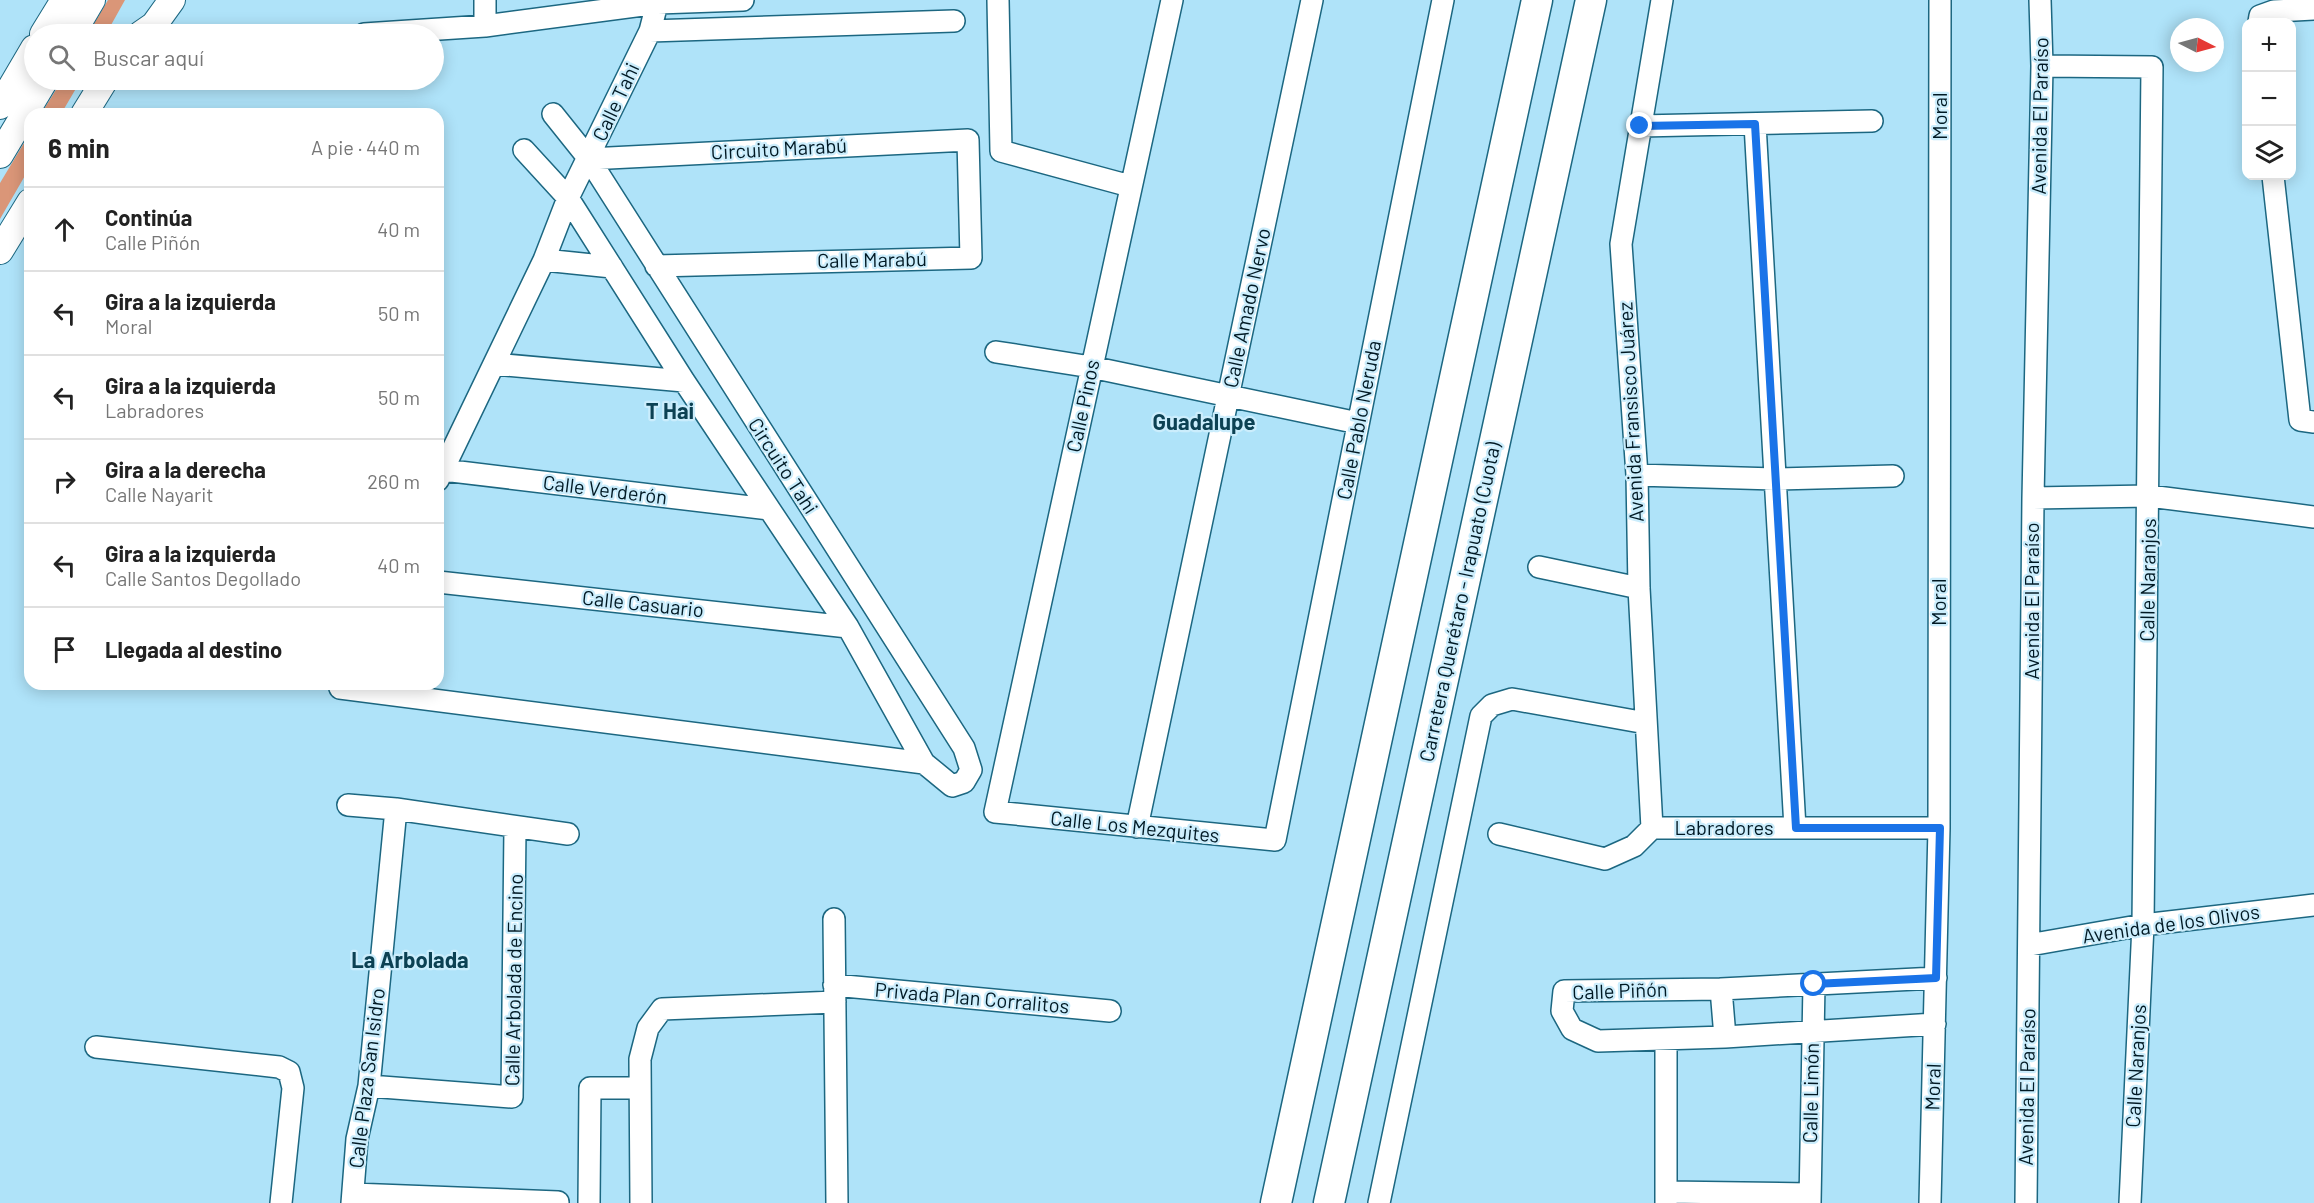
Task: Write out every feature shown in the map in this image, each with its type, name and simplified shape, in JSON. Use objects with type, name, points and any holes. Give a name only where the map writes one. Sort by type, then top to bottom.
[{"type":"highway","points":[[1276,1203],[1537,0]]},
{"type":"highway","name":"Carretera Querétaro - Irapuato (Cuota)","points":[[1329,1203],[1591,0]]},
{"type":"main road","points":[[49,24],[64,0]]},
{"type":"main road","points":[[78,24],[92,0]]},
{"type":"main road","points":[[138,24],[153,0]]},
{"type":"main road","points":[[154,24],[172,0]]},
{"type":"main road","points":[[5,98],[24,65]]},
{"type":"main road","points":[[0,66],[5,98]]},
{"type":"main road","points":[[28,108],[39,90]]},
{"type":"main road","points":[[88,108],[99,90]]},
{"type":"main road","points":[[0,155],[24,115]]},
{"type":"main road","points":[[0,251],[24,212]]},
{"type":"street","points":[[485,0],[485,26]]},
{"type":"street","points":[[444,29],[485,26],[658,2],[743,0]]},
{"type":"street","points":[[998,0],[1001,151],[1130,186]]},
{"type":"street","name":"Calle Pinos","points":[[995,812],[1172,0]]},
{"type":"street","name":"Calle Amado Nervo","points":[[1137,827],[1312,0]]},
{"type":"street","name":"Calle Pablo Neruda","points":[[1275,840],[1443,0]]},
{"type":"street","name":"Avenida Fransisco Juárez","points":[[1652,828],[1639,588],[1636,475],[1621,244],[1662,0]]},
{"type":"street","name":"Moral","points":[[1930,1203],[1940,828],[1940,0]]},
{"type":"street","name":"Avenida El Paraíso","points":[[2026,1203],[2033,498],[2042,66],[2040,0]]},
{"type":"street","name":"Calle Tahi","points":[[568,198],[650,30],[658,2]]},
{"type":"street","points":[[2260,18],[2274,11],[2314,9]]},
{"type":"street","points":[[650,30],[954,21]]},
{"type":"street","name":"Calle Naranjos","points":[[2042,66],[2152,67],[2143,924],[2130,1203]]},
{"type":"street","name":"Circuito Tahi","points":[[524,150],[568,198],[684,381],[848,627],[924,763],[952,786],[964,782],[971,770],[964,748],[589,159],[553,114]]},
{"type":"street","points":[[1640,126],[1872,121]]},
{"type":"street","points":[[1755,124],[1796,828]]},
{"type":"street","name":"Circuito Marabú","points":[[589,159],[968,140]]},
{"type":"street","name":"Calle Marabú","points":[[656,266],[971,258],[968,140]]},
{"type":"street","points":[[2272,180],[2300,420],[2314,422]]},
{"type":"street","points":[[444,467],[544,260],[568,198]]},
{"type":"street","points":[[544,260],[612,267]]},
{"type":"street","points":[[996,352],[1091,367],[1358,423]]},
{"type":"street","points":[[495,364],[684,381]]},
{"type":"street","name":"Calle Verderón","points":[[444,475],[768,509]]},
{"type":"street","points":[[1636,475],[1775,479],[1893,476]]},
{"type":"street","points":[[2033,498],[2149,496],[2314,517]]},
{"type":"street","points":[[1539,567],[1639,588]]},
{"type":"street","name":"Calle Casuario","points":[[444,583],[848,627]]},
{"type":"street","points":[[356,690],[924,763]]},
{"type":"street","points":[[1379,1203],[1481,716],[1492,705],[1512,699],[1646,723]]},
{"type":"street","points":[[348,805],[396,809],[568,834]]},
{"type":"street","name":"Calle Plaza San Isidro","points":[[352,1199],[357,1139],[369,1086],[396,809]]},
{"type":"street","name":"Calle Los Mezquites","points":[[995,812],[1275,840]]},
{"type":"street","name":"Calle Arbolada de Encino","points":[[369,1086],[512,1097],[515,828]]},
{"type":"street","points":[[1499,834],[1605,859],[1634,846],[1652,828]]},
{"type":"street","name":"Labradores","points":[[1652,828],[1940,828]]},
{"type":"street","name":"Avenida de los Olivos","points":[[2029,945],[2143,924],[2314,905]]},
{"type":"street","points":[[834,919],[837,1203]]},
{"type":"street","name":"Calle Piñón","points":[[1935,1024],[1725,1037],[1598,1041],[1572,1029],[1562,1011],[1564,990],[1721,988],[1936,978]]},
{"type":"street","name":"Calle Limón","points":[[1810,1198],[1814,984]]},
{"type":"street","points":[[1721,988],[1725,1037]]},
{"type":"street","name":"Privada Plan Corralitos","points":[[640,1088],[640,1059],[648,1028],[662,1009],[835,993],[1110,1011]]},
{"type":"street","points":[[1666,1039],[1666,1197],[1810,1198]]},
{"type":"street","points":[[96,1047],[279,1067],[290,1072],[293,1088],[281,1203]]},
{"type":"street","points":[[589,1203],[590,1088],[640,1088],[641,1203]]},
{"type":"street","points":[[352,1199],[558,1202]]},
{"type":"shaded area","points":[[108,0],[125,0],[112,24],[94,24]]},
{"type":"shaded area","points":[[56,90],[75,90],[65,108],[45,108]]},
{"type":"shaded area","points":[[24,143],[24,177],[0,219],[0,183]]},
{"type":"district","name":"T Hai","points":[[670,411]]},
{"type":"district","name":"Guadalupe","points":[[1204,422]]},
{"type":"district","name":"La Arbolada","points":[[410,960]]},
{"type":"route","points":[[1640,126],[1755,124],[1796,828],[1940,828],[1936,978],[1814,984]]}]
